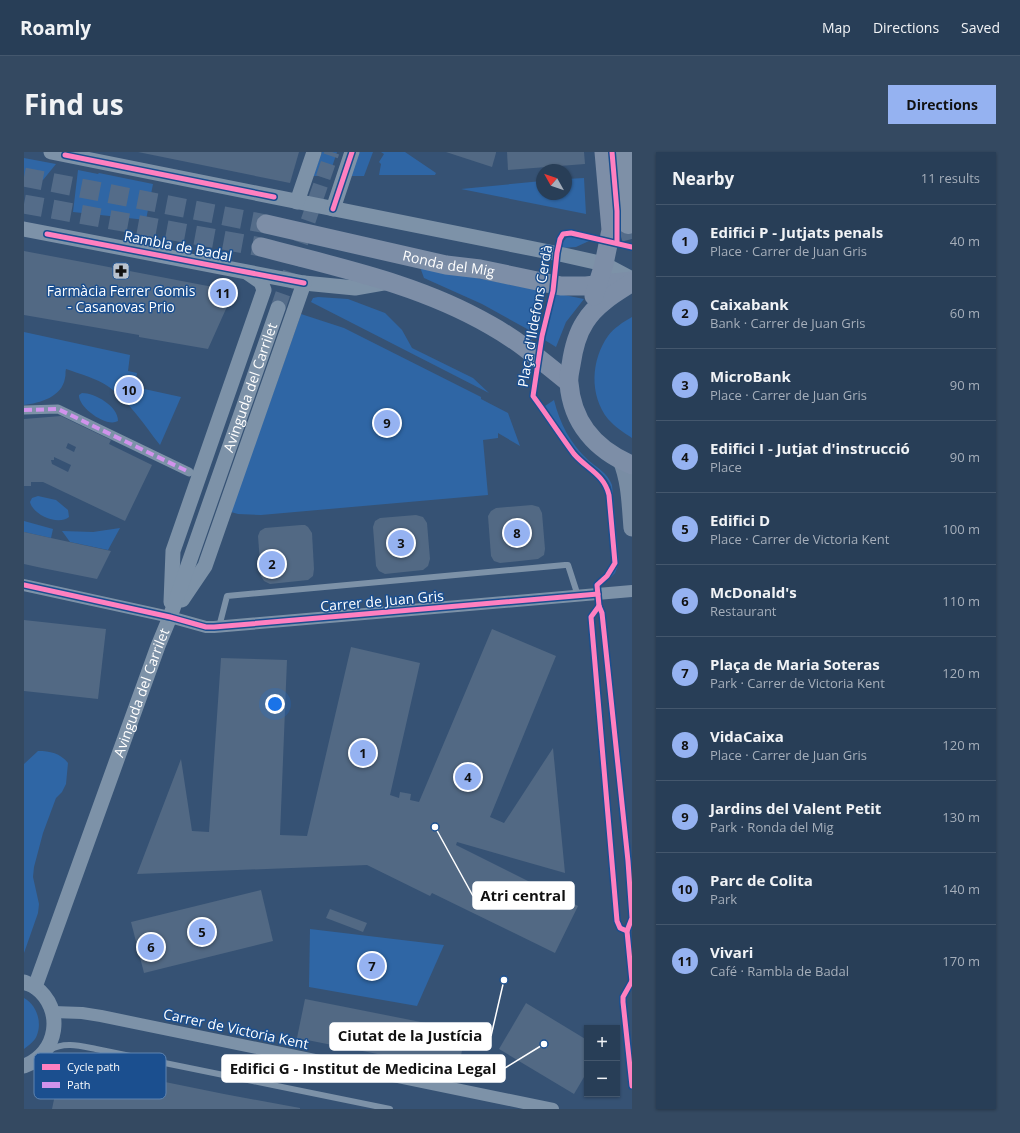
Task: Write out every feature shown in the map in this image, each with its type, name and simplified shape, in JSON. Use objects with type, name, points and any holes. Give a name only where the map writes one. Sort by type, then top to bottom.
[{"type":"highway","points":[[623,152],[628,224]]},
{"type":"main road","points":[[604,152],[611,230],[598,285],[572,353],[568,382],[574,410],[587,433],[607,452],[626,463],[632,528]]},
{"type":"main road","name":"Ronda del Mig","points":[[266,224],[446,265],[480,269],[561,286],[598,285],[632,281]]},
{"type":"main road","points":[[261,247],[391,281],[445,301],[491,325],[524,346],[568,382]]},
{"type":"main road","points":[[585,322],[597,308],[632,281]]},
{"type":"street","points":[[51,152],[333,210],[546,251],[604,264],[632,281]]},
{"type":"street","points":[[297,202],[314,152]]},
{"type":"street","points":[[333,210],[352,152]]},
{"type":"street","name":"Rambla de Badal","points":[[24,229],[245,271],[304,284],[355,288],[391,281]]},
{"type":"street","points":[[170,617],[173,551],[264,290],[261,282],[245,271]]},
{"type":"street","points":[[170,617],[205,566],[304,284]]},
{"type":"street","name":"Avinguda del Carrilet","points":[[30,985],[170,617],[278,308]]},
{"type":"street","points":[[24,410],[58,409],[189,472]]},
{"type":"street","name":"Carrer de Juan Gris","points":[[24,586],[170,617],[206,627],[632,591]]},
{"type":"street","points":[[30,985],[46,998],[53,1012],[54,1029],[50,1043],[43,1053]]},
{"type":"street","name":"Carrer de Victoria Kent","points":[[53,1012],[82,1013],[101,1016],[553,1109]]},
{"type":"street","points":[[24,1066],[34,1061]]},
{"type":"lane","points":[[219,627],[227,596],[565,565],[568,565],[578,596]]},
{"type":"lane","points":[[45,1053],[55,1047],[64,1045],[74,1045],[114,1053]]},
{"type":"lane","points":[[166,1064],[390,1109]]},
{"type":"shaded area","points":[[322,152],[337,152],[329,176],[313,176]]},
{"type":"shaded area","points":[[358,152],[373,152],[364,176],[349,176]]},
{"type":"shaded area","points":[[381,152],[405,152],[436,173],[435,175],[379,175],[381,164],[379,162],[384,154]]},
{"type":"shaded area","points":[[24,158],[56,164],[43,180],[24,178]]},
{"type":"shaded area","points":[[78,170],[153,184],[146,220],[73,212]]},
{"type":"shaded area","points":[[584,178],[586,214],[461,189],[536,182],[536,200],[572,200],[572,179]]},
{"type":"shaded area","points":[[567,237],[574,237],[589,241],[576,247],[562,248],[563,242]]},
{"type":"shaded area","points":[[420,267],[538,290],[529,330],[482,304],[424,278]]},
{"type":"shaded area","points":[[554,293],[584,299],[566,322],[556,347],[543,339]]},
{"type":"shaded area","points":[[313,298],[348,299],[385,313],[402,330],[412,348],[473,378],[489,393],[311,302]]},
{"type":"shaded area","points":[[301,314],[344,328],[481,397],[481,399],[508,413],[520,446],[498,433],[498,438],[483,440],[488,495],[261,515],[238,514],[231,512]]},
{"type":"shaded area","points":[[632,317],[632,438],[613,424],[602,410],[595,389],[594,378],[598,356],[602,345],[613,330]]},
{"type":"shaded area","points":[[24,332],[130,355],[128,371],[137,373],[135,387],[181,397],[160,445],[136,414],[117,393],[99,381],[66,369],[63,385],[60,390],[43,401],[24,405]]},
{"type":"shaded area","points":[[82,393],[93,395],[105,401],[114,410],[118,421],[107,422],[94,415],[83,405],[80,400],[79,395]]},
{"type":"shaded area","points":[[554,400],[566,433],[582,454],[605,473],[612,485],[619,563],[615,573],[608,580],[607,579],[615,570],[618,561],[611,487],[605,476],[581,456],[556,423],[545,406]]},
{"type":"shaded area","points":[[38,496],[56,500],[68,510],[69,517],[53,520],[41,515],[32,507],[30,502],[32,498]]},
{"type":"shaded area","points":[[24,521],[53,529],[51,538],[24,532]]},
{"type":"shaded area","points":[[120,528],[108,550],[70,542],[62,531],[93,532]]},
{"type":"shaded area","points":[[38,751],[54,753],[62,757],[68,763],[66,784],[62,792],[56,798],[43,833],[34,867],[33,877],[39,904],[38,913],[24,953],[24,764]]},
{"type":"shaded area","points":[[310,929],[444,945],[417,1006],[309,987]]},
{"type":"shaded area","points":[[24,998],[35,1009],[39,1019],[39,1025],[36,1037],[32,1043],[24,1049]]},
{"type":"building","points":[[138,152],[299,152],[290,183]]},
{"type":"building","points":[[446,152],[496,152],[496,153],[492,167]]},
{"type":"building","points":[[507,152],[584,152],[585,164],[536,164],[536,168],[508,170]]},
{"type":"building","points":[[24,251],[234,291],[208,349],[139,337],[139,335],[24,315]]},
{"type":"building","points":[[61,416],[111,440],[109,444],[152,465],[125,521],[43,482],[31,482],[31,486],[24,486],[24,419]],"holes":[[[68,443],[76,447],[74,452],[66,448]],[[54,457],[71,465],[68,472],[52,464],[51,460],[54,460]]]},
{"type":"building","points":[[532,505],[539,507],[542,513],[545,549],[544,555],[538,559],[500,563],[494,561],[491,556],[488,516],[491,511],[496,508]]},
{"type":"building","points":[[416,515],[423,517],[427,523],[430,559],[428,566],[423,570],[385,574],[379,571],[376,566],[373,527],[375,521],[380,518]]},
{"type":"building","points":[[305,525],[312,533],[313,576],[308,580],[270,584],[264,581],[261,576],[258,536],[260,531],[265,528]]},
{"type":"building","points":[[24,532],[111,551],[97,579],[42,568],[24,564]]},
{"type":"building","points":[[24,620],[106,629],[98,699],[24,691]]},
{"type":"building","points":[[492,629],[556,656],[490,817],[504,823],[553,748],[565,873],[457,842],[456,845],[578,906],[555,953],[432,893],[430,896],[367,865],[137,874],[181,759],[192,831],[209,832],[221,658],[287,660],[280,835],[307,836],[351,647],[420,663],[390,795],[399,798],[400,792],[411,794],[410,800],[419,802]]},
{"type":"building","points":[[261,890],[273,941],[144,973],[131,922]]},
{"type":"building","points":[[330,909],[367,923],[363,932],[326,918]]},
{"type":"building","points":[[305,999],[466,1031],[458,1070],[297,1038]]},
{"type":"building","points":[[526,1003],[584,1038],[584,1077],[574,1094],[499,1049]]},
{"type":"building","points":[[166,1082],[300,1108],[300,1109],[52,1109],[54,1099],[166,1099]]},
{"type":"tunnel","points":[[278,308],[332,152]]},
{"type":"tunnel","points":[[24,177],[266,224]]},
{"type":"tunnel","points":[[24,204],[261,247]]},
{"type":"tunnel","points":[[628,224],[632,239]]},
{"type":"marked path","points":[[24,410],[58,409],[189,472]]},
{"type":"cycle path","points":[[333,209],[352,152]]},
{"type":"cycle path","points":[[612,152],[617,211],[617,243]]},
{"type":"cycle path","points":[[65,155],[274,197]]},
{"type":"cycle path","name":"Plaça d'Ildefons Cerdà","points":[[632,247],[571,233],[563,234],[560,239],[557,253],[553,291],[542,336],[533,396],[574,454],[603,482],[609,495],[615,563],[607,576],[597,585],[599,606],[602,613],[628,861],[632,918],[627,931],[632,982]]},
{"type":"cycle path","points":[[47,234],[304,283]]},
{"type":"cycle path","points":[[24,585],[170,617],[206,627],[598,594]]},
{"type":"cycle path","points":[[599,606],[591,617],[617,921],[620,928],[627,931]]},
{"type":"cycle path","points":[[632,981],[623,997],[632,1086]]},
{"type":"place","name":"Farmàcia Ferrer Gomis - Casanovas Prio","points":[[121,271]]},
{"type":"place","name":"Vivari","points":[[223,293]]},
{"type":"place","name":"Parc de Colita","points":[[129,390]]},
{"type":"place","name":"Jardins del Valent Petit","points":[[387,423]]},
{"type":"place","name":"VidaCaixa","points":[[517,533]]},
{"type":"place","name":"MicroBank","points":[[401,543]]},
{"type":"place","name":"Caixabank","points":[[272,564]]},
{"type":"place","name":"Edifici P - Jutjats penals","points":[[363,753]]},
{"type":"place","name":"Edifici I - Jutjat d'instrucció","points":[[468,777]]},
{"type":"place","name":"Atri central","points":[[435,827]]},
{"type":"place","name":"Edifici D","points":[[202,932]]},
{"type":"place","name":"McDonald's","points":[[151,947]]},
{"type":"place","name":"Plaça de Maria Soteras","points":[[372,966]]},
{"type":"place","name":"Ciutat de la Justícia","points":[[504,980]]},
{"type":"place","name":"Edifici G - Institut de Medicina Legal","points":[[544,1044]]}]
